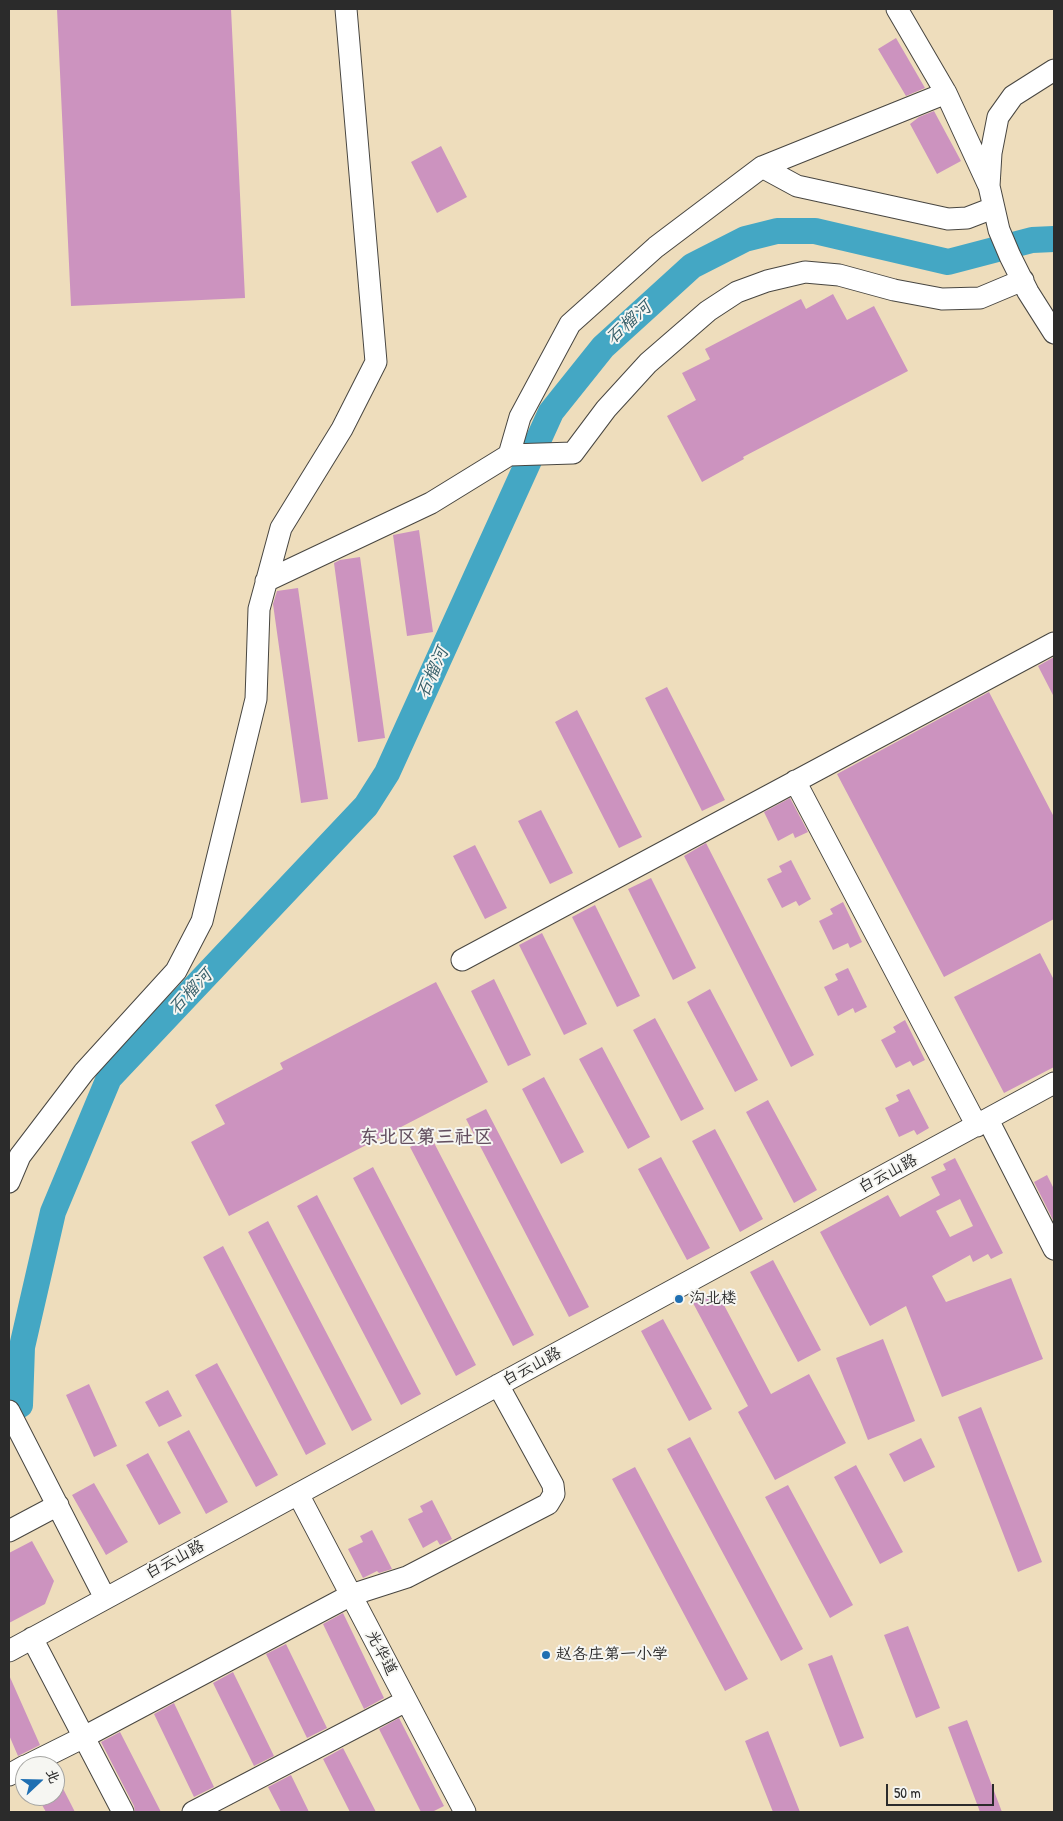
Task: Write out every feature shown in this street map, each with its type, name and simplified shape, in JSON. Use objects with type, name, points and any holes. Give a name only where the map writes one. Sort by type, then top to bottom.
[{"type":"street","points":[[9,1182],[20,1156],[84,1072],[176,971],[202,921],[256,699],[259,609],[281,528],[342,429],[376,362],[346,9]]},
{"type":"street","points":[[897,9],[946,93],[989,186]]},
{"type":"street","points":[[1054,70],[1013,96],[998,117],[991,153],[989,186],[999,230],[1010,256],[1028,292],[1054,333]]},
{"type":"street","points":[[512,454],[520,417],[570,324],[656,246],[762,167],[946,93]]},
{"type":"street","points":[[762,167],[798,186],[948,219],[967,218],[993,208]]},
{"type":"street","points":[[266,581],[431,503],[512,454],[573,453],[606,409],[648,362],[708,311],[737,292],[767,281],[805,272],[839,275],[894,290],[942,299],[980,298],[1022,280]]},
{"type":"street","points":[[462,960],[1054,643]]},
{"type":"street","points":[[795,781],[1054,1248]]},
{"type":"street","name":"白云山路","points":[[9,1651],[1054,1083]]},
{"type":"street","points":[[45,1756],[351,1595],[407,1577],[548,1504],[554,1494],[553,1485],[498,1385]]},
{"type":"street","points":[[9,1411],[105,1598]]},
{"type":"street","name":"光华道","points":[[298,1494],[406,1701],[458,1810]]},
{"type":"street","points":[[9,1531],[58,1505]]},
{"type":"street","points":[[32,1638],[123,1812]]},
{"type":"street","points":[[193,1812],[406,1701]]},
{"type":"building","points":[[57,9],[231,9],[245,298],[71,306]]},
{"type":"building","points":[[896,38],[925,88],[906,96],[878,49]]},
{"type":"building","points":[[934,111],[961,161],[937,174],[910,124],[919,117]]},
{"type":"building","points":[[441,146],[467,197],[437,213],[411,162]]},
{"type":"building","points":[[833,294],[847,320],[874,306],[908,371],[743,457],[744,459],[702,482],[667,416],[696,400],[682,373],[710,359],[705,349],[801,299],[806,309]]},
{"type":"building","points":[[419,530],[433,632],[407,636],[393,535]]},
{"type":"building","points":[[360,557],[385,738],[358,742],[334,563],[340,560]]},
{"type":"building","points":[[298,588],[328,799],[301,803],[273,604],[277,591]]},
{"type":"building","points":[[1054,657],[1054,697],[1038,666]]},
{"type":"building","points":[[667,687],[725,800],[702,811],[645,698]]},
{"type":"building","points":[[989,692],[1054,817],[1054,919],[944,977],[837,774]]},
{"type":"building","points":[[577,710],[642,837],[619,848],[555,722]]},
{"type":"building","points":[[790,798],[808,832],[795,838],[793,833],[778,841],[764,812]]},
{"type":"building","points":[[541,810],[573,873],[550,884],[518,821]]},
{"type":"building","points":[[706,843],[814,1055],[791,1067],[684,856]]},
{"type":"building","points":[[475,845],[507,908],[485,919],[453,856]]},
{"type":"building","points":[[791,860],[811,899],[799,906],[796,901],[782,908],[767,879],[782,872],[779,866]]},
{"type":"building","points":[[651,878],[696,968],[673,980],[628,889]]},
{"type":"building","points":[[843,902],[862,942],[850,948],[848,943],[833,950],[819,921],[833,914],[830,909]]},
{"type":"building","points":[[595,905],[640,996],[617,1007],[572,917]]},
{"type":"building","points":[[542,933],[587,1024],[564,1035],[519,945]]},
{"type":"building","points":[[1040,953],[1054,980],[1054,1067],[1004,1093],[954,997]]},
{"type":"building","points":[[848,968],[867,1007],[855,1013],[853,1008],[838,1016],[824,987],[838,980],[835,974]]},
{"type":"building","points":[[494,979],[531,1055],[508,1066],[471,991]]},
{"type":"building","points":[[436,982],[488,1082],[229,1216],[191,1142],[225,1124],[215,1105],[283,1069],[280,1063]]},
{"type":"building","points":[[710,989],[758,1080],[735,1092],[687,1002]]},
{"type":"building","points":[[655,1018],[704,1109],[681,1121],[633,1030]]},
{"type":"building","points":[[905,1020],[925,1060],[913,1066],[910,1061],[896,1068],[881,1040],[896,1032],[893,1027]]},
{"type":"building","points":[[602,1047],[650,1137],[628,1149],[579,1059]]},
{"type":"building","points":[[544,1077],[584,1152],[561,1164],[522,1089]]},
{"type":"building","points":[[909,1089],[929,1128],[917,1135],[914,1130],[899,1137],[885,1108],[899,1101],[896,1095]]},
{"type":"building","points":[[768,1100],[817,1190],[794,1203],[746,1112]]},
{"type":"building","points":[[486,1109],[589,1307],[569,1317],[466,1119]]},
{"type":"building","points":[[715,1129],[763,1219],[740,1232],[692,1141]]},
{"type":"building","points":[[431,1137],[534,1335],[513,1346],[410,1147]]},
{"type":"building","points":[[661,1157],[710,1248],[687,1260],[638,1169]]},
{"type":"building","points":[[955,1158],[1003,1253],[991,1259],[988,1254],[973,1262],[970,1255],[932,1276],[946,1302],[1011,1278],[1043,1359],[942,1397],[906,1306],[870,1326],[820,1232],[888,1195],[900,1217],[940,1195],[931,1177],[946,1170],[943,1164]],"holes":[[[960,1199],[973,1226],[950,1237],[936,1211]]]},
{"type":"building","points":[[373,1167],[476,1365],[456,1376],[353,1178]]},
{"type":"building","points":[[1047,1175],[1054,1189],[1054,1222],[1034,1182]]},
{"type":"building","points":[[317,1195],[421,1394],[401,1405],[297,1206]]},
{"type":"building","points":[[268,1221],[372,1420],[352,1431],[248,1232]]},
{"type":"building","points":[[223,1246],[326,1444],[306,1455],[203,1257]]},
{"type":"building","points":[[773,1260],[821,1350],[798,1362],[750,1272]]},
{"type":"building","points":[[716,1290],[771,1394],[809,1374],[846,1443],[775,1480],[738,1412],[748,1406],[693,1303]]},
{"type":"building","points":[[663,1319],[712,1409],[689,1421],[641,1331]]},
{"type":"building","points":[[883,1339],[915,1421],[868,1440],[836,1358]]},
{"type":"building","points":[[217,1363],[278,1475],[256,1487],[195,1375]]},
{"type":"building","points":[[89,1384],[117,1446],[94,1457],[66,1395]]},
{"type":"building","points":[[168,1390],[182,1416],[159,1427],[145,1402]]},
{"type":"building","points":[[981,1407],[1042,1562],[1018,1572],[958,1417]]},
{"type":"building","points":[[189,1430],[228,1502],[206,1514],[167,1442]]},
{"type":"building","points":[[690,1437],[803,1649],[781,1661],[667,1449]]},
{"type":"building","points":[[921,1438],[935,1467],[904,1482],[889,1454]]},
{"type":"building","points":[[148,1453],[181,1513],[159,1525],[126,1465]]},
{"type":"building","points":[[856,1465],[903,1552],[880,1564],[834,1477]]},
{"type":"building","points":[[635,1467],[748,1679],[725,1691],[612,1479]]},
{"type":"building","points":[[94,1483],[128,1542],[106,1555],[72,1495]]},
{"type":"building","points":[[788,1485],[853,1605],[830,1618],[765,1497]]},
{"type":"building","points":[[432,1500],[452,1539],[440,1545],[437,1540],[423,1548],[408,1519],[423,1512],[420,1506]]},
{"type":"building","points":[[372,1530],[392,1569],[379,1573],[377,1571],[363,1578],[348,1549],[363,1542],[360,1536]]},
{"type":"building","points":[[32,1541],[54,1581],[45,1604],[9,1623],[9,1553]]},
{"type":"building","points":[[343,1613],[384,1698],[364,1709],[323,1624]]},
{"type":"building","points":[[908,1626],[940,1708],[916,1718],[884,1635]]},
{"type":"building","points":[[286,1644],[327,1728],[307,1738],[266,1654]]},
{"type":"building","points":[[832,1655],[864,1738],[840,1747],[808,1664]]},
{"type":"building","points":[[233,1672],[274,1756],[254,1766],[213,1683]]},
{"type":"building","points":[[9,1675],[40,1745],[18,1756],[9,1735]]},
{"type":"building","points":[[174,1703],[214,1787],[194,1797],[154,1714]]},
{"type":"building","points":[[399,1718],[444,1806],[432,1812],[421,1812],[379,1729]]},
{"type":"building","points":[[967,1720],[1002,1812],[980,1812],[948,1727]]},
{"type":"building","points":[[768,1731],[800,1812],[773,1812],[745,1741]]},
{"type":"building","points":[[120,1732],[161,1812],[135,1812],[134,1806],[101,1742]]},
{"type":"building","points":[[343,1748],[376,1812],[350,1812],[323,1759]]},
{"type":"building","points":[[291,1775],[309,1812],[281,1812],[268,1787]]},
{"type":"building","points":[[65,1792],[75,1812],[46,1812],[43,1806],[65,1806]]},
{"type":"waterway","name":"石榴河","points":[[20,1405],[22,1347],[53,1212],[109,1078],[366,806],[387,773],[551,412],[603,347],[692,266],[745,239],[777,231],[815,231],[948,262],[1032,240],[1054,239]]},
{"type":"place","name":"沟北楼","points":[[679,1299]]},
{"type":"place","name":"赵各庄第一小学","points":[[546,1655]]},
{"type":"district","name":"东北区第三社区","points":[[426,1138]]}]
